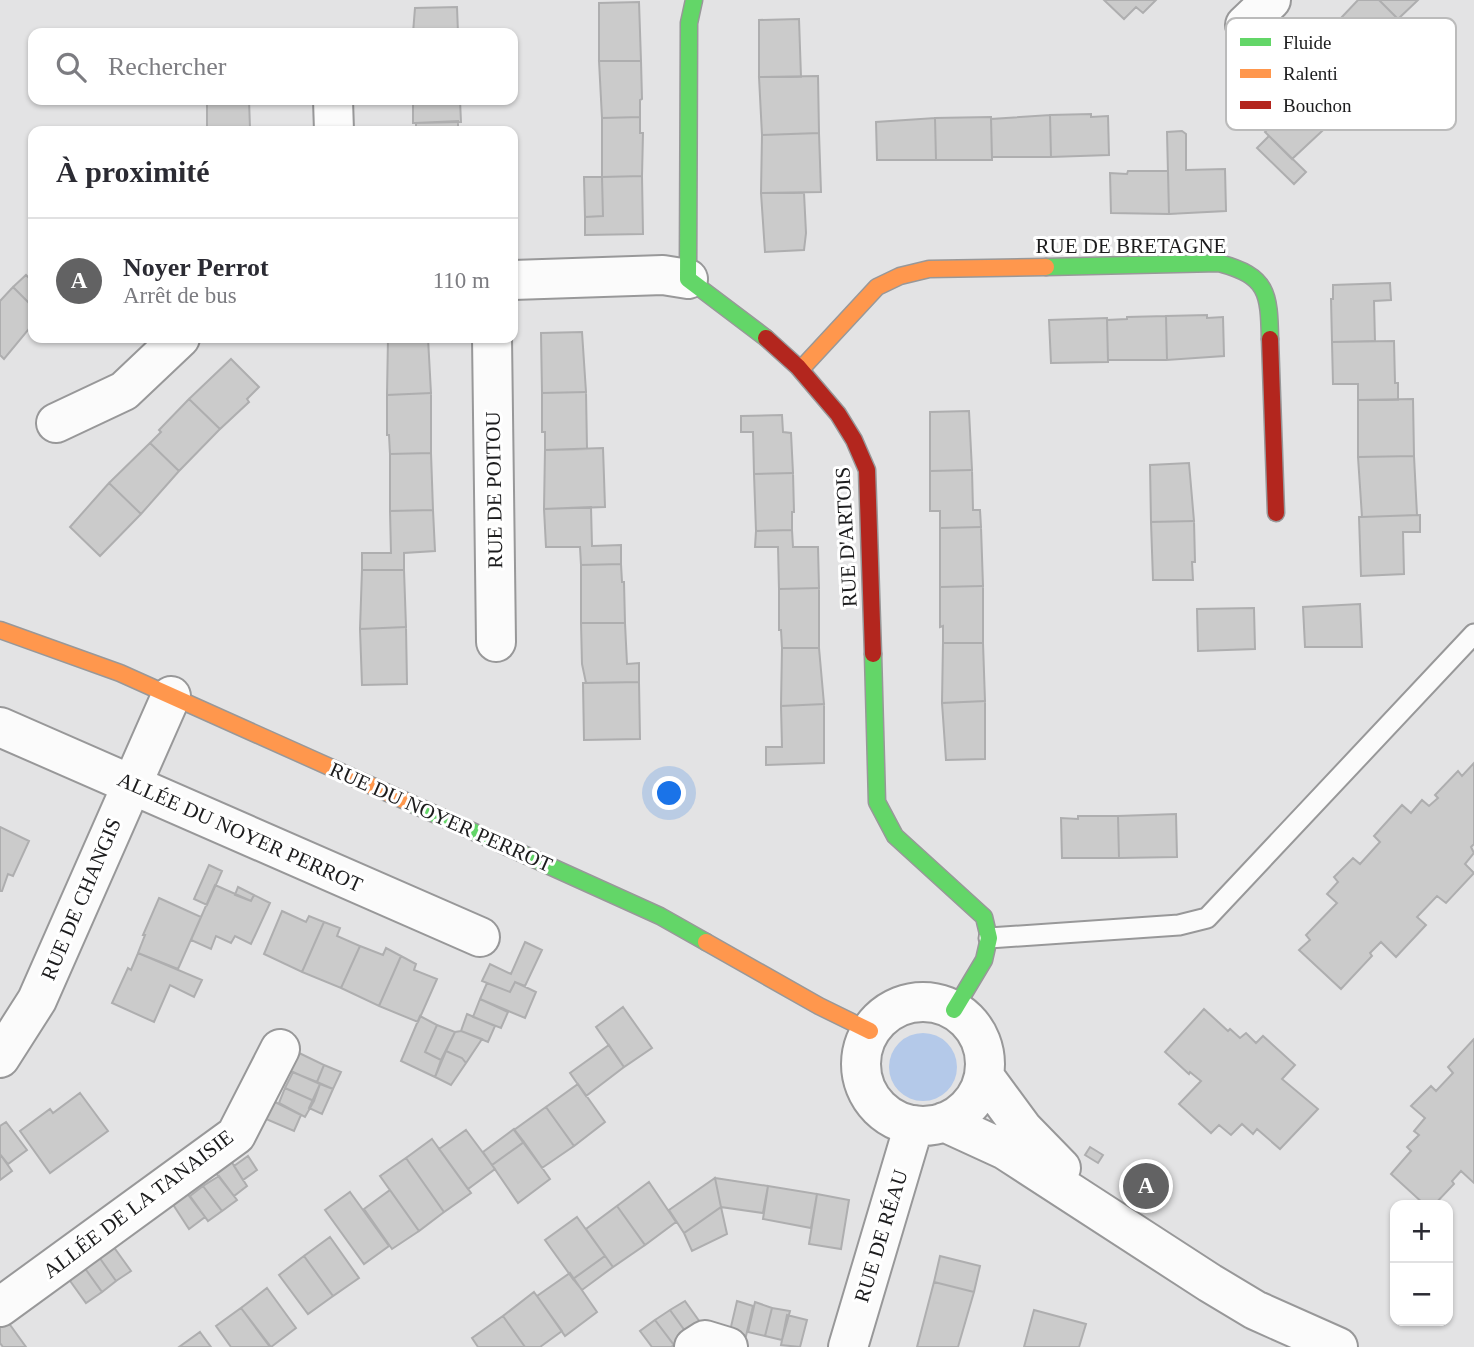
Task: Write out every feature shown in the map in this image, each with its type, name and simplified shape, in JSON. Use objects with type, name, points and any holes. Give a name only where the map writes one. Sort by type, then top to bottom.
[{"type":"street","points":[[518,279],[663,275],[688,279],[689,23],[694,0]]},
{"type":"street","points":[[333,105],[334,126]]},
{"type":"street","name":"RUE DE BRETAGNE","points":[[802,368],[877,287],[900,275],[929,269],[1219,263],[1238,268],[1253,275],[1263,287],[1269,301],[1276,513]]},
{"type":"street","name":"RUE D'ARTOIS","points":[[688,279],[701,286],[802,368],[842,419],[858,445],[867,470],[877,802],[895,836],[984,917],[989,938]]},
{"type":"street","points":[[56,423],[124,391],[175,343]]},
{"type":"street","name":"RUE DE POITOU","points":[[492,343],[496,642]]},
{"type":"street","name":"RUE DU NOYER PERROT","points":[[0,630],[94,663],[171,696],[660,916],[819,1006],[870,1031]]},
{"type":"street","name":"RUE DE CHANGIS","points":[[0,1058],[37,1000],[171,696]]},
{"type":"street","name":"ALLÉE DU NOYER PERROT","points":[[0,727],[480,937]]},
{"type":"street","points":[[954,1010],[984,960],[989,938]]},
{"type":"street","points":[[929,1124],[969,1105],[984,1076],[985,1057],[979,1038],[969,1022],[954,1010],[936,1003],[917,1002],[898,1006],[882,1017],[870,1031],[862,1050],[861,1070],[866,1090],[878,1107],[894,1119],[929,1124],[1005,1150],[1255,1310],[1338,1347]]},
{"type":"street","name":"ALLÉE DE LA TANAISIE","points":[[0,1307],[236,1135],[280,1049]]},
{"type":"street","points":[[984,1076],[1023,1129],[1106,1215]]},
{"type":"street","name":"RUE DE RÉAU","points":[[848,1347],[929,1124]]},
{"type":"street","points":[[694,1347],[705,1340],[728,1347]]},
{"type":"lane","points":[[989,938],[1179,925],[1207,918],[1474,634]]},
{"type":"shaded area","points":[[923,1033],[936,1036],[947,1043],[954,1054],[957,1067],[954,1080],[947,1091],[936,1098],[923,1101],[910,1098],[899,1091],[892,1080],[889,1067],[892,1054],[899,1043],[910,1036]]},
{"type":"building","points":[[1104,0],[1156,0],[1143,13],[1136,7],[1124,19]]},
{"type":"building","points":[[1358,0],[1379,0],[1397,18],[1341,18]]},
{"type":"building","points":[[1379,0],[1418,0],[1399,18]]},
{"type":"building","points":[[639,2],[641,61],[599,61],[599,3]]},
{"type":"building","points":[[457,7],[458,28],[413,28],[415,8]]},
{"type":"building","points":[[799,19],[801,77],[759,77],[759,20]]},
{"type":"building","points":[[599,61],[641,61],[640,117],[602,118]]},
{"type":"building","points":[[818,76],[819,133],[762,135],[759,77]]},
{"type":"building","points":[[207,105],[249,105],[250,126],[207,126]]},
{"type":"building","points":[[413,105],[460,105],[461,122],[413,123]]},
{"type":"building","points":[[1091,114],[1091,117],[1108,116],[1109,155],[1051,157],[1050,115]]},
{"type":"building","points":[[1050,115],[1051,157],[992,157],[991,119]]},
{"type":"building","points":[[640,117],[640,133],[643,133],[642,176],[602,177],[602,118]]},
{"type":"building","points":[[991,117],[992,160],[936,160],[935,118]]},
{"type":"building","points":[[935,118],[936,160],[877,160],[876,122]]},
{"type":"building","points":[[458,121],[458,126],[416,126],[416,123]]},
{"type":"building","points":[[1267,130],[1323,130],[1292,159],[1265,132]]},
{"type":"building","points":[[1182,131],[1186,134],[1186,170],[1225,169],[1226,211],[1169,214],[1167,132]]},
{"type":"building","points":[[819,133],[821,192],[761,193],[762,135]]},
{"type":"building","points":[[1269,136],[1306,172],[1294,184],[1257,148]]},
{"type":"building","points":[[1128,171],[1168,171],[1169,214],[1111,213],[1110,173],[1127,174]]},
{"type":"building","points":[[642,176],[643,234],[585,235],[585,217],[603,216],[602,177]]},
{"type":"building","points":[[584,177],[602,177],[603,216],[585,217]]},
{"type":"building","points":[[761,193],[804,193],[804,250],[765,252]]},
{"type":"building","points":[[26,275],[28,277],[28,302],[13,287]]},
{"type":"building","points":[[1390,283],[1391,300],[1374,301],[1375,341],[1332,342],[1333,285]]},
{"type":"building","points":[[13,287],[28,302],[28,330],[4,359],[0,355],[0,301]]},
{"type":"building","points":[[1207,315],[1207,318],[1223,317],[1224,356],[1167,360],[1166,316]]},
{"type":"building","points":[[1166,316],[1167,360],[1108,360],[1107,320]]},
{"type":"building","points":[[1107,318],[1108,362],[1051,363],[1049,320]]},
{"type":"building","points":[[582,332],[586,392],[542,393],[541,333]]},
{"type":"building","points":[[1394,341],[1398,400],[1358,400],[1358,384],[1333,384],[1332,342]]},
{"type":"building","points":[[388,343],[428,343],[431,393],[387,395]]},
{"type":"building","points":[[231,359],[259,387],[247,399],[249,402],[220,429],[189,399]]},
{"type":"building","points":[[586,392],[587,449],[545,450],[542,393]]},
{"type":"building","points":[[431,393],[431,453],[390,454],[387,395]]},
{"type":"building","points":[[189,399],[220,429],[179,471],[150,443]]},
{"type":"building","points":[[1413,399],[1414,456],[1358,457],[1358,400]]},
{"type":"building","points":[[969,411],[972,470],[930,471],[930,412]]},
{"type":"building","points":[[782,415],[783,432],[791,433],[793,473],[754,474],[753,432],[741,432],[741,416]]},
{"type":"building","points":[[150,443],[179,471],[141,514],[109,483]]},
{"type":"building","points":[[603,448],[605,507],[544,509],[545,450]]},
{"type":"building","points":[[431,453],[433,510],[390,511],[390,454]]},
{"type":"building","points":[[1414,456],[1417,515],[1362,517],[1358,457]]},
{"type":"building","points":[[1189,463],[1194,521],[1151,522],[1150,465]]},
{"type":"building","points":[[972,470],[973,510],[980,510],[981,527],[940,528],[940,511],[930,511],[930,471]]},
{"type":"building","points":[[793,473],[792,530],[756,531],[754,474]]},
{"type":"building","points":[[109,483],[141,514],[100,556],[70,527]]},
{"type":"building","points":[[591,507],[592,546],[621,545],[621,564],[581,565],[580,547],[546,547],[544,509]]},
{"type":"building","points":[[433,510],[435,551],[404,553],[404,570],[362,570],[362,553],[391,553],[390,511]]},
{"type":"building","points":[[1420,515],[1420,532],[1403,532],[1404,574],[1361,576],[1359,517]]},
{"type":"building","points":[[1194,521],[1193,580],[1153,580],[1151,522]]},
{"type":"building","points":[[981,527],[983,586],[940,587],[940,528]]},
{"type":"building","points":[[792,530],[793,547],[818,547],[819,588],[779,589],[778,547],[755,547],[756,531]]},
{"type":"building","points":[[621,564],[625,623],[581,623],[581,565]]},
{"type":"building","points":[[362,570],[404,570],[406,627],[360,629]]},
{"type":"building","points":[[983,586],[983,643],[943,643],[943,626],[940,627],[940,587]]},
{"type":"building","points":[[819,588],[819,648],[782,648],[779,589]]},
{"type":"building","points":[[1360,604],[1362,647],[1305,647],[1303,607]]},
{"type":"building","points":[[1254,608],[1255,649],[1198,651],[1197,609]]},
{"type":"building","points":[[581,623],[625,623],[627,664],[639,663],[639,682],[586,683],[582,664]]},
{"type":"building","points":[[406,627],[407,684],[362,685],[360,629]]},
{"type":"building","points":[[943,643],[983,643],[985,701],[942,703]]},
{"type":"building","points":[[782,648],[819,648],[824,704],[781,706]]},
{"type":"building","points":[[639,682],[640,739],[584,740],[583,683]]},
{"type":"building","points":[[985,701],[985,759],[946,760],[942,703]]},
{"type":"building","points":[[824,704],[824,763],[766,765],[766,747],[782,747],[781,706]]},
{"type":"building","points":[[1474,763],[1474,844],[1471,847],[1474,853],[1465,864],[1474,873],[1446,903],[1437,896],[1417,917],[1426,925],[1396,957],[1381,942],[1370,953],[1372,956],[1341,989],[1299,950],[1310,940],[1306,935],[1337,903],[1327,894],[1338,882],[1334,877],[1353,858],[1360,864],[1380,842],[1374,836],[1402,805],[1411,813],[1422,800],[1429,806],[1438,798],[1435,795],[1458,771],[1462,776]]},
{"type":"building","points":[[1176,814],[1177,857],[1119,858],[1118,816]]},
{"type":"building","points":[[1078,816],[1118,816],[1119,858],[1062,858],[1061,818],[1078,819]]},
{"type":"building","points":[[0,827],[29,841],[13,876],[8,874],[2,891],[0,891]]},
{"type":"building","points":[[209,865],[222,871],[207,905],[194,899]]},
{"type":"building","points":[[215,885],[251,901],[254,895],[270,903],[251,944],[235,936],[231,943],[216,936],[211,949],[191,940]]},
{"type":"building","points":[[238,887],[254,895],[251,901],[235,895]]},
{"type":"building","points":[[159,898],[201,917],[178,969],[138,953]]},
{"type":"building","points":[[282,911],[306,922],[309,916],[324,922],[302,972],[264,954]]},
{"type":"building","points":[[324,922],[340,928],[337,936],[360,946],[341,988],[302,972]]},
{"type":"building","points":[[525,942],[542,950],[525,986],[515,982],[510,992],[482,981],[490,964],[511,974]]},
{"type":"building","points":[[360,946],[383,955],[386,948],[401,956],[379,1006],[341,988]]},
{"type":"building","points":[[138,953],[202,980],[194,997],[170,985],[154,1022],[112,1003]]},
{"type":"building","points":[[401,956],[416,964],[414,970],[437,979],[418,1022],[379,1006]]},
{"type":"building","points":[[515,982],[536,992],[525,1018],[480,999],[487,983],[510,992]]},
{"type":"building","points":[[480,999],[508,1012],[501,1028],[473,1017]]},
{"type":"building","points":[[623,1007],[652,1048],[624,1067],[596,1027]]},
{"type":"building","points":[[1204,1009],[1240,1038],[1246,1033],[1256,1043],[1263,1036],[1295,1065],[1282,1079],[1318,1109],[1280,1149],[1257,1129],[1253,1134],[1242,1124],[1231,1135],[1219,1125],[1211,1133],[1179,1104],[1201,1081],[1165,1052]]},
{"type":"building","points":[[467,1014],[495,1026],[488,1042],[461,1031]]},
{"type":"building","points":[[420,1016],[437,1025],[425,1052],[441,1060],[435,1077],[401,1061]]},
{"type":"building","points":[[437,1025],[455,1032],[441,1060],[425,1052]]},
{"type":"building","points":[[461,1031],[482,1039],[466,1063],[462,1058],[446,1051],[455,1032]]},
{"type":"building","points":[[1474,1039],[1474,1183],[1461,1171],[1452,1181],[1454,1184],[1439,1200],[1420,1200],[1391,1174],[1411,1151],[1407,1147],[1419,1135],[1414,1131],[1425,1118],[1411,1106],[1431,1086],[1436,1091],[1453,1073],[1448,1067]]},
{"type":"building","points":[[609,1045],[624,1067],[586,1096],[570,1073]]},
{"type":"building","points":[[295,1051],[324,1065],[317,1082],[287,1070]]},
{"type":"building","points":[[446,1051],[462,1058],[466,1063],[451,1085],[435,1077]]},
{"type":"building","points":[[324,1065],[341,1072],[333,1089],[317,1082]]},
{"type":"building","points":[[293,1072],[320,1084],[314,1101],[285,1088]]},
{"type":"building","points":[[320,1084],[333,1089],[322,1114],[309,1108]]},
{"type":"building","points":[[578,1084],[605,1122],[574,1146],[546,1107]]},
{"type":"building","points":[[285,1088],[314,1101],[305,1117],[279,1103]]},
{"type":"building","points":[[80,1093],[108,1131],[50,1173],[20,1131],[50,1109],[53,1113]]},
{"type":"building","points":[[273,1101],[301,1115],[294,1131],[266,1119]]},
{"type":"building","points":[[546,1107],[574,1146],[542,1168],[514,1130]]},
{"type":"building","points":[[6,1122],[27,1150],[8,1164],[0,1154],[0,1126]]},
{"type":"building","points":[[514,1129],[524,1142],[492,1165],[483,1152]]},
{"type":"building","points":[[466,1130],[495,1169],[468,1189],[439,1149]]},
{"type":"building","points":[[432,1139],[471,1193],[444,1212],[406,1158]]},
{"type":"building","points":[[524,1142],[550,1179],[518,1203],[492,1165]]},
{"type":"building","points":[[1090,1147],[1103,1155],[1098,1163],[1085,1155]]},
{"type":"building","points":[[0,1154],[12,1171],[0,1180]]},
{"type":"building","points":[[248,1156],[257,1170],[243,1180],[234,1166]]},
{"type":"building","points":[[406,1158],[444,1212],[419,1231],[380,1176]]},
{"type":"building","points":[[231,1161],[247,1186],[234,1196],[215,1172]]},
{"type":"building","points":[[219,1176],[237,1200],[222,1211],[203,1186]]},
{"type":"building","points":[[715,1178],[721,1207],[684,1233],[669,1210]]},
{"type":"building","points":[[715,1178],[768,1186],[763,1213],[721,1207]]},
{"type":"building","points":[[649,1182],[676,1222],[645,1245],[617,1206]]},
{"type":"building","points":[[203,1186],[222,1211],[208,1221],[190,1196]]},
{"type":"building","points":[[768,1186],[817,1194],[811,1228],[763,1219]]},
{"type":"building","points":[[390,1190],[419,1231],[392,1249],[364,1209]]},
{"type":"building","points":[[186,1192],[205,1217],[189,1229],[172,1203]]},
{"type":"building","points":[[350,1192],[389,1246],[364,1264],[325,1210]]},
{"type":"building","points":[[817,1194],[849,1200],[841,1249],[809,1244]]},
{"type":"building","points":[[617,1206],[645,1245],[613,1267],[586,1229]]},
{"type":"building","points":[[721,1207],[727,1234],[692,1251],[684,1233]]},
{"type":"building","points":[[577,1217],[605,1256],[573,1279],[545,1240]]},
{"type":"building","points":[[330,1237],[359,1278],[333,1296],[304,1256]]},
{"type":"building","points":[[113,1246],[131,1271],[116,1281],[99,1257]]},
{"type":"building","points":[[304,1256],[333,1296],[308,1314],[279,1275]]},
{"type":"building","points":[[605,1256],[613,1267],[582,1290],[573,1279]]},
{"type":"building","points":[[940,1256],[980,1266],[974,1292],[934,1282]]},
{"type":"building","points":[[99,1257],[116,1281],[102,1292],[84,1267]]},
{"type":"building","points":[[84,1267],[102,1292],[86,1303],[68,1278]]},
{"type":"building","points":[[570,1273],[597,1312],[565,1336],[537,1296]]},
{"type":"building","points":[[934,1282],[974,1292],[958,1347],[917,1347]]},
{"type":"building","points":[[267,1288],[296,1328],[271,1347],[241,1308]]},
{"type":"building","points":[[534,1292],[562,1331],[540,1347],[525,1347],[503,1316]]},
{"type":"building","points":[[685,1301],[702,1325],[688,1335],[670,1310]]},
{"type":"building","points":[[737,1301],[753,1306],[746,1336],[730,1331]]},
{"type":"building","points":[[755,1302],[772,1308],[765,1336],[748,1332]]},
{"type":"building","points":[[241,1308],[270,1347],[231,1347],[216,1326]]},
{"type":"building","points":[[772,1308],[790,1311],[782,1340],[765,1336]]},
{"type":"building","points":[[670,1310],[688,1335],[674,1345],[655,1320]]},
{"type":"building","points":[[1034,1310],[1086,1324],[1079,1347],[1024,1347]]},
{"type":"building","points":[[787,1315],[807,1320],[800,1347],[781,1345]]},
{"type":"building","points":[[503,1316],[525,1347],[478,1347],[472,1338]]},
{"type":"building","points":[[655,1320],[674,1345],[652,1347],[640,1331]]},
{"type":"building","points":[[8,1322],[26,1347],[3,1347],[0,1343],[0,1327]]},
{"type":"building","points":[[200,1332],[211,1347],[179,1347]]},
{"type":"traffic: fast","points":[[694,0],[689,23],[688,279],[766,338]]},
{"type":"traffic: fast","points":[[1046,267],[1219,263],[1235,268],[1247,274],[1262,289],[1268,310],[1270,339]]},
{"type":"traffic: fast","points":[[873,654],[877,802],[895,836],[984,917],[989,938],[984,960],[954,1010]]},
{"type":"traffic: fast","points":[[410,803],[660,916],[706,942]]},
{"type":"traffic: slow","points":[[802,368],[877,287],[900,276],[929,269],[1046,267]]},
{"type":"traffic: slow","points":[[0,630],[120,673],[410,803]]},
{"type":"traffic: slow","points":[[706,942],[819,1006],[870,1031]]},
{"type":"traffic: jam","points":[[766,338],[798,367],[838,414],[854,440],[867,470],[873,654]]},
{"type":"traffic: jam","points":[[1270,339],[1276,513]]},
{"type":"place","name":"Noyer Perrot","points":[[1146,1186]]}]
